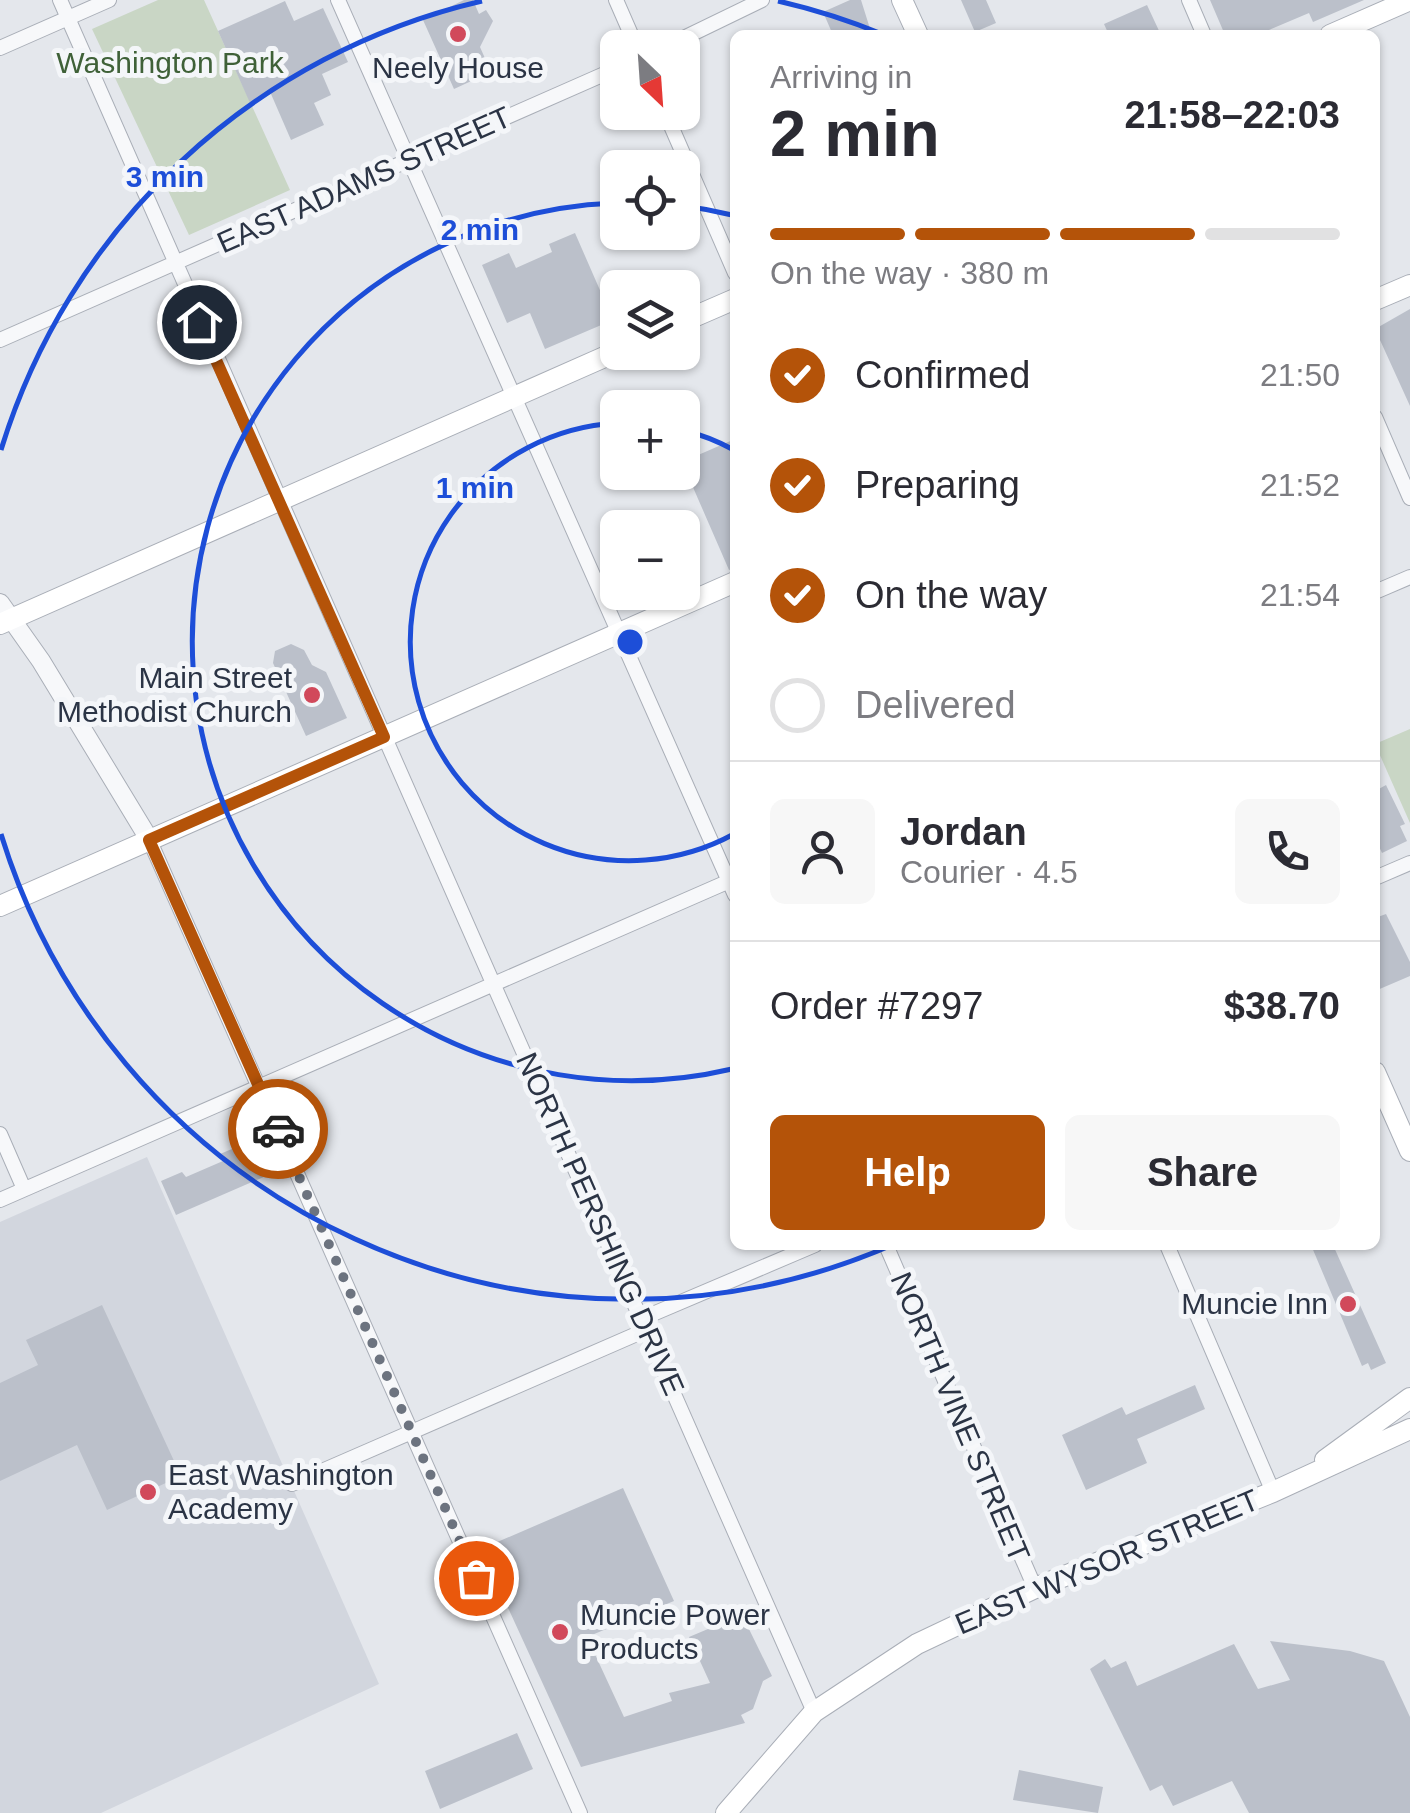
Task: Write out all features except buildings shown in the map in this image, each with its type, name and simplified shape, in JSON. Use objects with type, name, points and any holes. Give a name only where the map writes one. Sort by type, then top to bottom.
[{"type":"main road","points":[[902,0],[916,30]]},
{"type":"main road","points":[[1341,30],[1410,0]]},
{"type":"main road","points":[[1380,298],[1410,285]]},
{"type":"main road","points":[[700,314],[730,301]]},
{"type":"main road","points":[[3,616],[600,360]]},
{"type":"main road","points":[[0,906],[730,584]]},
{"type":"main road","points":[[1380,1083],[1409,1147]]},
{"type":"main road","points":[[1308,1474],[1344,1443],[1410,1398]]},
{"type":"main road","name":"EAST WYSOR STREET","points":[[726,1813],[814,1712],[917,1644],[1034,1588],[1274,1492],[1410,1429]]},
{"type":"street","name":"NORTH PERSHING DRIVE","points":[[60,0],[814,1712]]},
{"type":"street","points":[[0,48],[109,0]]},
{"type":"street","points":[[338,0],[512,400],[730,878]]},
{"type":"street","points":[[616,0],[629,30]]},
{"type":"street","points":[[700,30],[762,0]]},
{"type":"street","points":[[1189,0],[1202,30]]},
{"type":"street","name":"EAST ADAMS STREET","points":[[0,340],[600,76]]},
{"type":"street","points":[[673,130],[730,262]]},
{"type":"street","points":[[1380,429],[1410,498]]},
{"type":"street","points":[[1380,590],[1410,577]]},
{"type":"street","points":[[3,616],[41,660],[149,840],[580,1813]]},
{"type":"street","points":[[1380,876],[1410,863]]},
{"type":"street","points":[[0,1200],[730,886]]},
{"type":"street","points":[[0,1134],[24,1189]]},
{"type":"street","points":[[292,1484],[412,1434],[804,1250]]},
{"type":"street","name":"NORTH VINE STREET","points":[[888,1250],[1034,1588]]},
{"type":"street","points":[[1169,1250],[1274,1492]]},
{"type":"shaded area","name":"East Washington Academy","points":[[147,1157],[379,1684],[101,1813],[0,1813],[0,1222]]},
{"type":"green space","name":"Washington Park","points":[[158,0],[204,0],[290,190],[189,235],[92,29]]},
{"type":"green space","points":[[1410,729],[1410,823],[1380,755],[1380,742]]},
{"type":"way so far","points":[[278,1129],[476,1578]]},
{"type":"place","name":"Neely House","points":[[458,34]]},
{"type":"place","name":"Main Street Methodist Church","points":[[312,695]]},
{"type":"place","name":"Muncie Inn","points":[[1348,1304]]},
{"type":"place","name":"East Washington Academy","points":[[148,1492]]},
{"type":"place","name":"Muncie Power Products","points":[[560,1632]]},
{"type":"route","points":[[199,322],[384,737],[149,840],[278,1129]]}]
